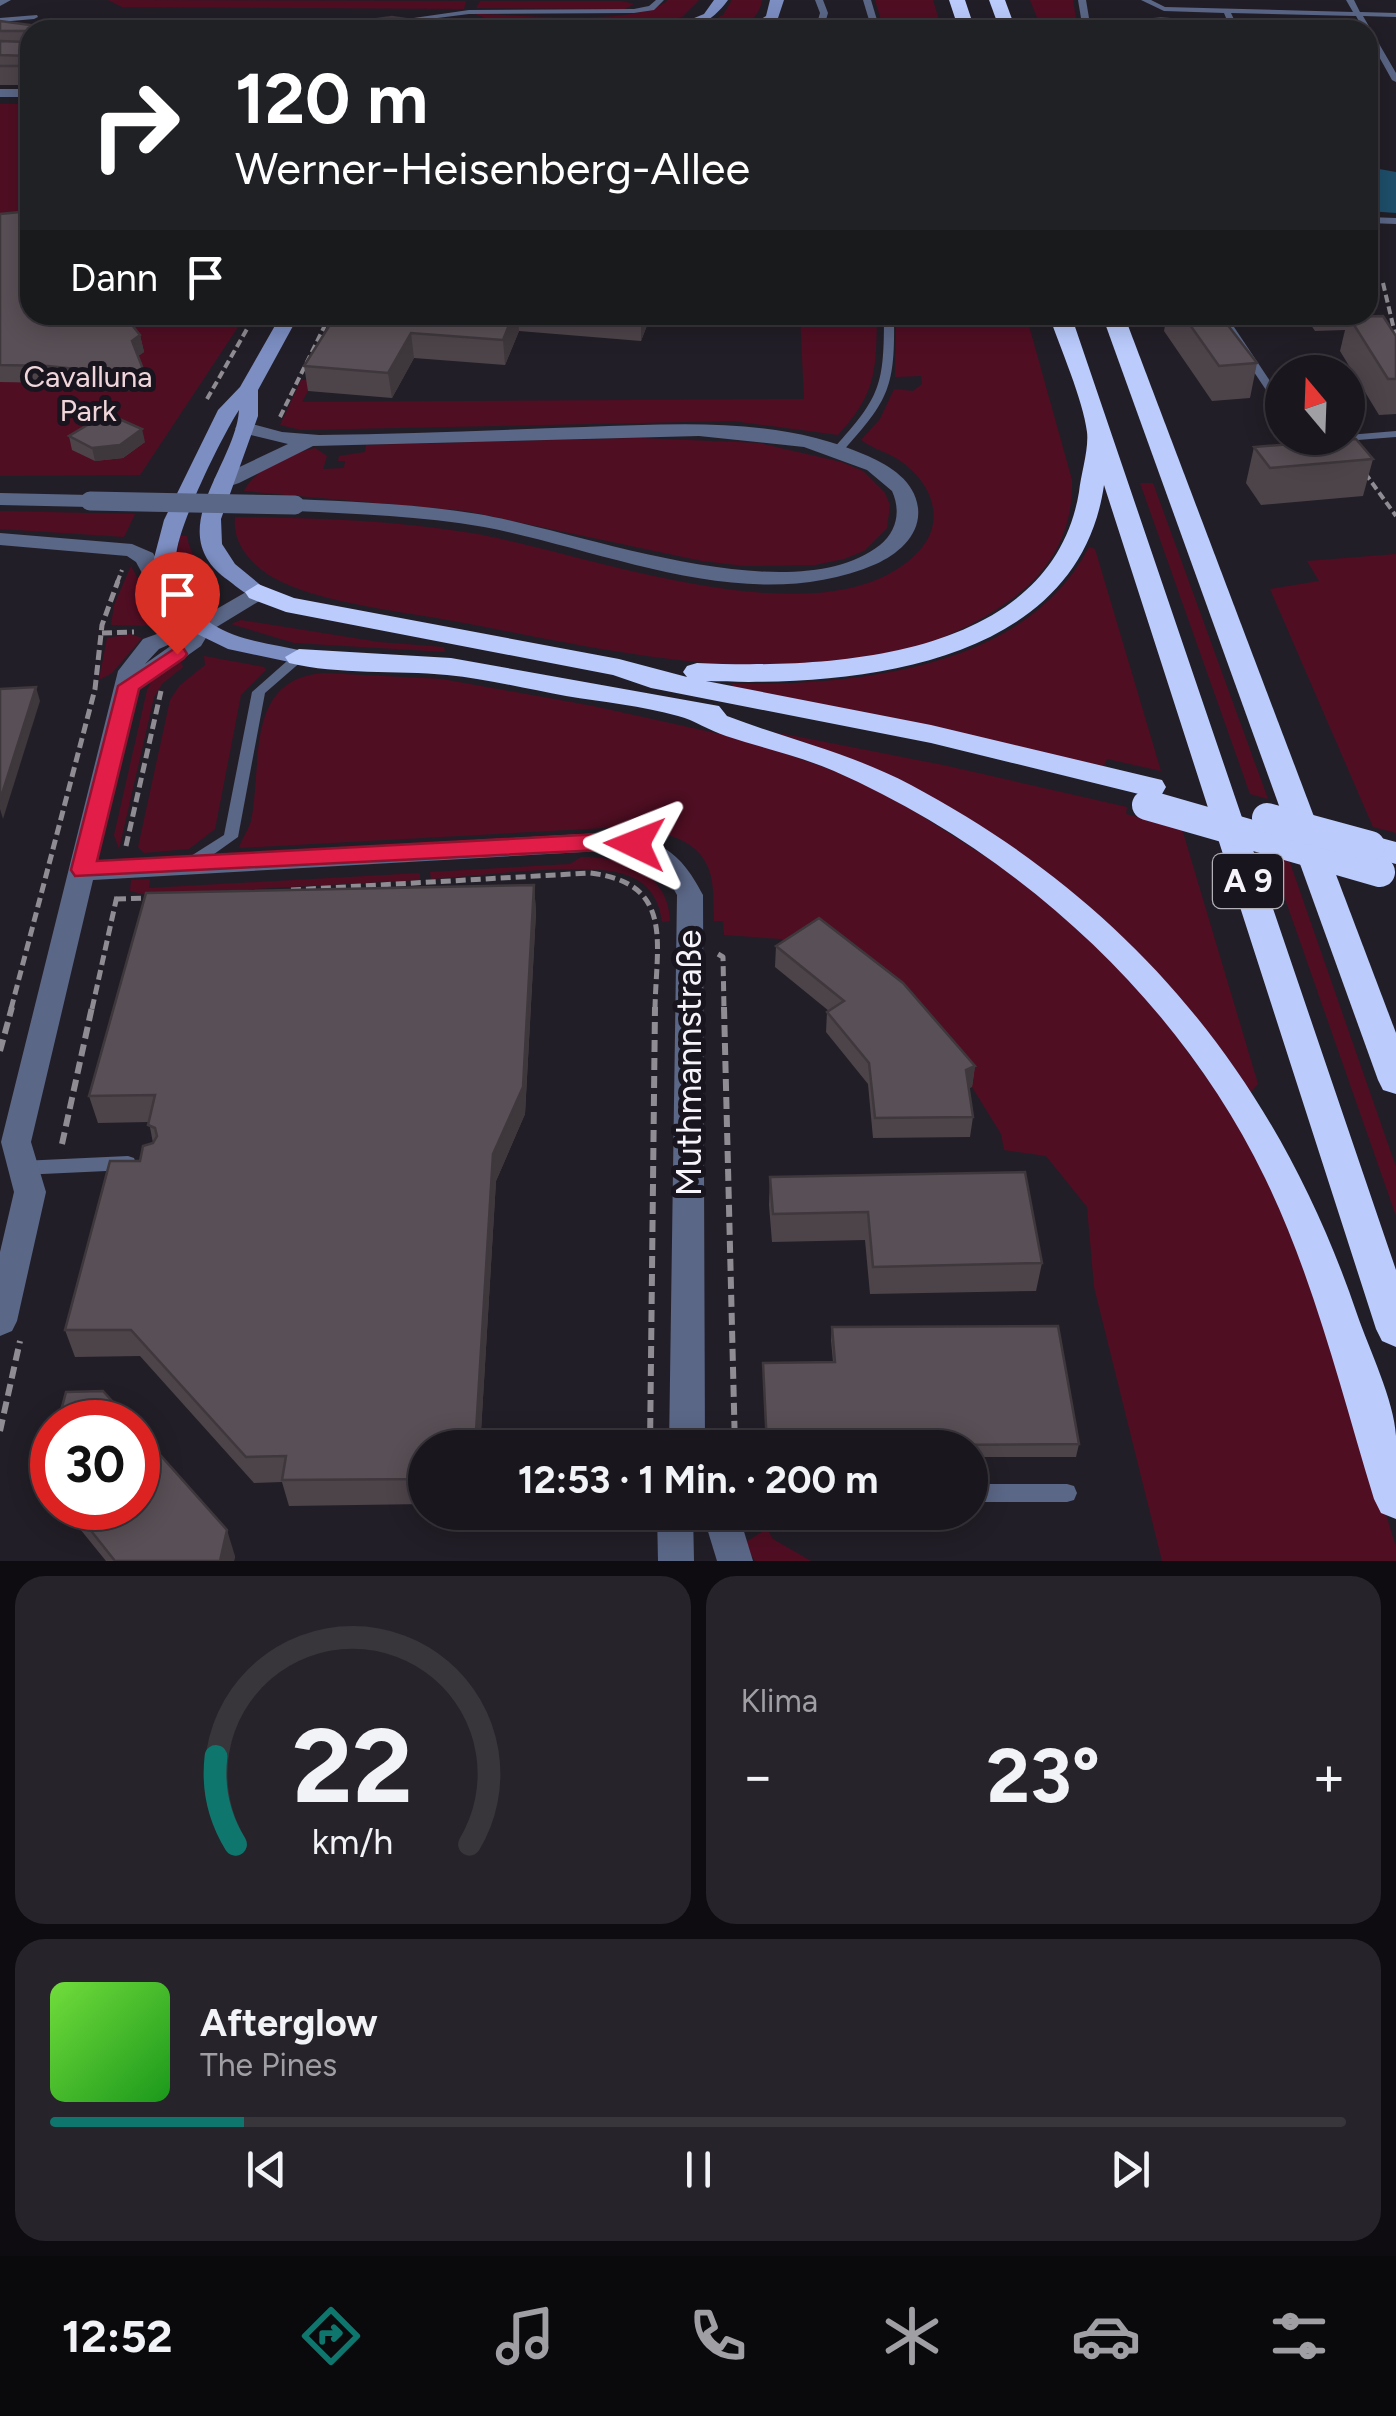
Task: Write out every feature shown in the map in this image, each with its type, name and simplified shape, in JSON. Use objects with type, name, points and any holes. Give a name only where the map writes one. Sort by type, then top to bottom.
[{"type":"highway","name":"A 9","points":[[1063,325],[1396,1329]]},
{"type":"highway","name":"A 9","points":[[1117,325],[1396,1080]]},
{"type":"highway","points":[[258,592],[286,604],[355,619],[619,668],[742,674],[831,671],[922,653],[994,624],[1042,590],[1078,539],[1099,432]]},
{"type":"highway","points":[[298,657],[451,666],[966,758],[1149,796]]},
{"type":"highway","points":[[619,668],[651,679],[930,734],[1386,862]]},
{"type":"highway","points":[[692,710],[716,725],[802,748],[851,767],[968,830],[1094,925],[1156,986],[1240,1095],[1270,1150],[1314,1248],[1396,1499]]},
{"type":"highway","points":[[1364,992],[1396,1028]]},
{"type":"street","points":[[699,20],[710,16],[721,0]]},
{"type":"street","points":[[284,325],[248,390],[228,410],[175,520],[165,558],[168,578],[186,613],[201,627],[236,644],[298,657]]},
{"type":"street","points":[[10,1328],[30,1192],[16,1142],[135,659],[143,650],[178,631],[201,627],[258,592],[231,576],[213,547],[209,520],[253,409],[248,390]]},
{"type":"street","points":[[0,499],[398,510],[482,521],[760,578],[824,575],[869,562],[898,540],[908,515],[902,490],[872,464],[838,450],[782,438],[718,432],[333,440],[270,438],[245,428]]},
{"type":"street","points":[[221,482],[245,474],[274,455],[333,440]]},
{"type":"street","points":[[0,539],[132,550],[145,558],[150,570],[168,578]]},
{"type":"street","points":[[129,686],[194,641],[201,627]]},
{"type":"street","name":"Muthmannstraße","points":[[83,870],[601,842],[635,844],[662,855],[679,872],[690,896],[690,1430]]},
{"type":"street","points":[[675,1530],[676,1561]]},
{"type":"street","points":[[726,1530],[735,1561]]},
{"type":"lane","points":[[406,20],[470,12],[634,11],[651,8],[660,0]]},
{"type":"lane","points":[[1145,0],[1164,9],[1396,15]]},
{"type":"lane","points":[[1350,0],[1363,20]]},
{"type":"lane","points":[[1227,12],[1231,20]]},
{"type":"lane","points":[[0,20],[34,17]]},
{"type":"lane","points":[[1378,47],[1396,80]]},
{"type":"lane","points":[[838,450],[879,406],[890,368],[889,325]]},
{"type":"lane","points":[[1228,325],[1265,381]]},
{"type":"lane","points":[[1365,437],[1396,434]]},
{"type":"lane","points":[[187,865],[231,838],[259,692],[298,657]]},
{"type":"lane","points":[[21,1168],[140,1163]]},
{"type":"lane","points":[[988,1492],[1066,1493]]},
{"type":"path","points":[[1384,283],[1396,338]]},
{"type":"path","points":[[270,438],[325,325]]},
{"type":"path","points":[[1351,455],[1396,516]]},
{"type":"path","points":[[0,1050],[95,689],[102,634]]},
{"type":"path","points":[[58,1166],[157,698],[167,684],[188,669],[189,662],[177,654]]},
{"type":"path","points":[[290,890],[590,874],[621,878],[645,892],[656,925],[650,1430]]},
{"type":"path","points":[[116,899],[155,897]]},
{"type":"path","points":[[689,938],[723,957],[736,1430]]},
{"type":"path","points":[[0,1430],[10,1328]]},
{"type":"green space","points":[[108,0],[466,1],[464,9],[122,7]]},
{"type":"green space","points":[[668,0],[699,0],[682,17],[668,20],[491,20],[475,14],[605,17],[653,9]]},
{"type":"green space","points":[[732,0],[762,0],[751,20],[713,20],[723,15]]},
{"type":"green space","points":[[875,0],[933,0],[939,20],[881,20]]},
{"type":"green space","points":[[1030,0],[1073,0],[1076,20],[1038,20]]},
{"type":"green space","points":[[480,1],[634,4],[625,9],[476,8]]},
{"type":"green space","name":"Cavalluna Park","points":[[0,104],[20,104],[20,325],[239,325],[140,475],[0,476]]},
{"type":"green space","points":[[800,325],[877,325],[872,380],[860,406],[838,435],[733,421],[301,430],[280,425],[301,380],[314,380],[302,402],[804,399]]},
{"type":"green space","points":[[896,325],[1029,325],[1072,480],[1064,533],[1037,577],[1009,601],[949,635],[883,655],[814,665],[670,659],[365,606],[314,594],[272,577],[250,559],[237,536],[235,517],[412,525],[519,543],[703,586],[767,593],[826,592],[878,579],[919,551],[933,525],[931,499],[917,475],[894,457],[861,440],[880,419],[894,389],[913,391],[922,384],[921,376],[895,377]]},
{"type":"green space","points":[[638,438],[759,443],[841,462],[863,471],[885,493],[890,505],[887,528],[864,551],[844,559],[815,565],[745,566],[702,561],[466,511],[244,491],[256,475],[274,463],[315,448],[327,456],[323,469],[344,468],[345,461],[338,461],[339,456],[365,452],[366,445]]},
{"type":"green space","points":[[1140,483],[1153,483],[1268,799],[1250,794]]},
{"type":"green space","points":[[0,511],[135,514],[124,537],[0,529]]},
{"type":"green space","points":[[180,536],[187,536],[207,579],[209,606],[202,605],[182,573],[178,556]]},
{"type":"green space","points":[[1089,547],[1095,549],[1161,771],[1107,759],[1104,766],[736,692],[731,684],[881,674],[980,645],[1023,621],[1060,589]]},
{"type":"green space","points":[[1396,554],[1396,833],[1373,827],[1270,589],[1319,581],[1307,561]]},
{"type":"green space","points":[[131,566],[150,601],[151,626],[111,625],[114,605]]},
{"type":"green space","points":[[241,620],[379,642],[444,647],[445,652],[294,643],[231,624]]},
{"type":"green space","points":[[130,634],[142,638],[112,673],[99,680],[107,638]]},
{"type":"green space","points":[[204,656],[266,670],[241,695],[215,829],[189,849],[144,853],[138,847],[170,700],[180,685],[205,665]]},
{"type":"green space","points":[[180,660],[183,667],[162,684],[154,697],[119,849],[114,835],[147,690],[154,677]]},
{"type":"green space","points":[[324,673],[442,679],[593,706],[747,740],[840,773],[892,797],[1019,878],[1137,982],[1252,1140],[1331,1336],[1396,1547],[1396,1561],[1162,1561],[1094,1287],[1087,1207],[1046,1156],[1004,1150],[1001,1134],[972,1087],[901,1004],[781,939],[724,935],[723,921],[714,921],[710,871],[689,844],[663,833],[606,828],[239,848],[251,821],[258,750],[269,707],[281,690],[298,679]]},
{"type":"green space","points":[[774,732],[1127,807],[1126,814],[1182,829],[1258,1084],[1251,1092],[1206,1030],[1156,973],[1101,919],[1043,871],[981,828],[915,790],[846,758]]},
{"type":"green space","points":[[1269,853],[1288,857],[1396,1167],[1396,1216]]},
{"type":"green space","points":[[581,857],[612,860],[641,871],[661,891],[670,921],[662,922],[655,899],[641,882],[609,871],[560,869],[431,879],[430,872],[570,864]]},
{"type":"green space","points":[[420,873],[420,880],[146,895],[130,891],[131,880],[150,879],[149,888]]},
{"type":"green space","points":[[768,1530],[773,1539],[811,1561],[755,1561],[744,1543]]},
{"type":"water","points":[[1161,17],[1190,20],[1137,20]]},
{"type":"water","points":[[1378,169],[1396,172],[1396,213],[1378,212]]},
{"type":"building","points":[[392,17],[412,20],[370,20]]},
{"type":"building","points":[[0,21],[20,24],[20,31],[0,31]]},
{"type":"building","points":[[0,41],[20,42],[20,56],[0,55]]},
{"type":"building","points":[[20,212],[20,325],[132,325],[140,335],[132,341],[143,369],[122,374],[0,365],[0,214]]},
{"type":"building","points":[[1378,316],[1383,316],[1396,336],[1396,379],[1388,379],[1354,325],[1378,325]]},
{"type":"building","points":[[330,325],[509,325],[503,340],[411,333],[388,373],[304,366]]},
{"type":"building","points":[[1190,325],[1228,325],[1257,363],[1219,366]]},
{"type":"building","points":[[117,418],[142,429],[120,445],[92,448],[69,436],[94,421]]},
{"type":"building","points":[[1265,446],[1265,455],[1365,455],[1365,450],[1373,459],[1270,468],[1254,447]]},
{"type":"building","points":[[36,687],[0,800],[0,689]]},
{"type":"building","points":[[534,885],[523,1087],[493,1154],[476,1430],[408,1430],[408,1479],[282,1480],[286,1456],[246,1457],[131,1330],[65,1330],[110,1161],[140,1161],[143,1146],[153,1143],[157,1136],[155,1128],[148,1125],[155,1095],[89,1096],[146,893]]},
{"type":"building","points":[[819,918],[903,983],[975,1066],[966,1070],[973,1117],[875,1118],[869,1063],[827,1012],[844,1001],[776,946]]},
{"type":"building","points":[[1025,1172],[1042,1263],[873,1267],[868,1212],[773,1214],[770,1177]]},
{"type":"building","points":[[1058,1326],[1079,1444],[988,1445],[988,1430],[766,1430],[763,1363],[835,1362],[832,1327]]},
{"type":"building","points":[[103,1391],[111,1400],[64,1400],[66,1392]]},
{"type":"building","points":[[160,1455],[227,1530],[220,1561],[115,1561],[90,1530],[160,1530]]},
{"type":"route","points":[[177,654],[129,686],[83,870],[601,842],[635,844]]}]
